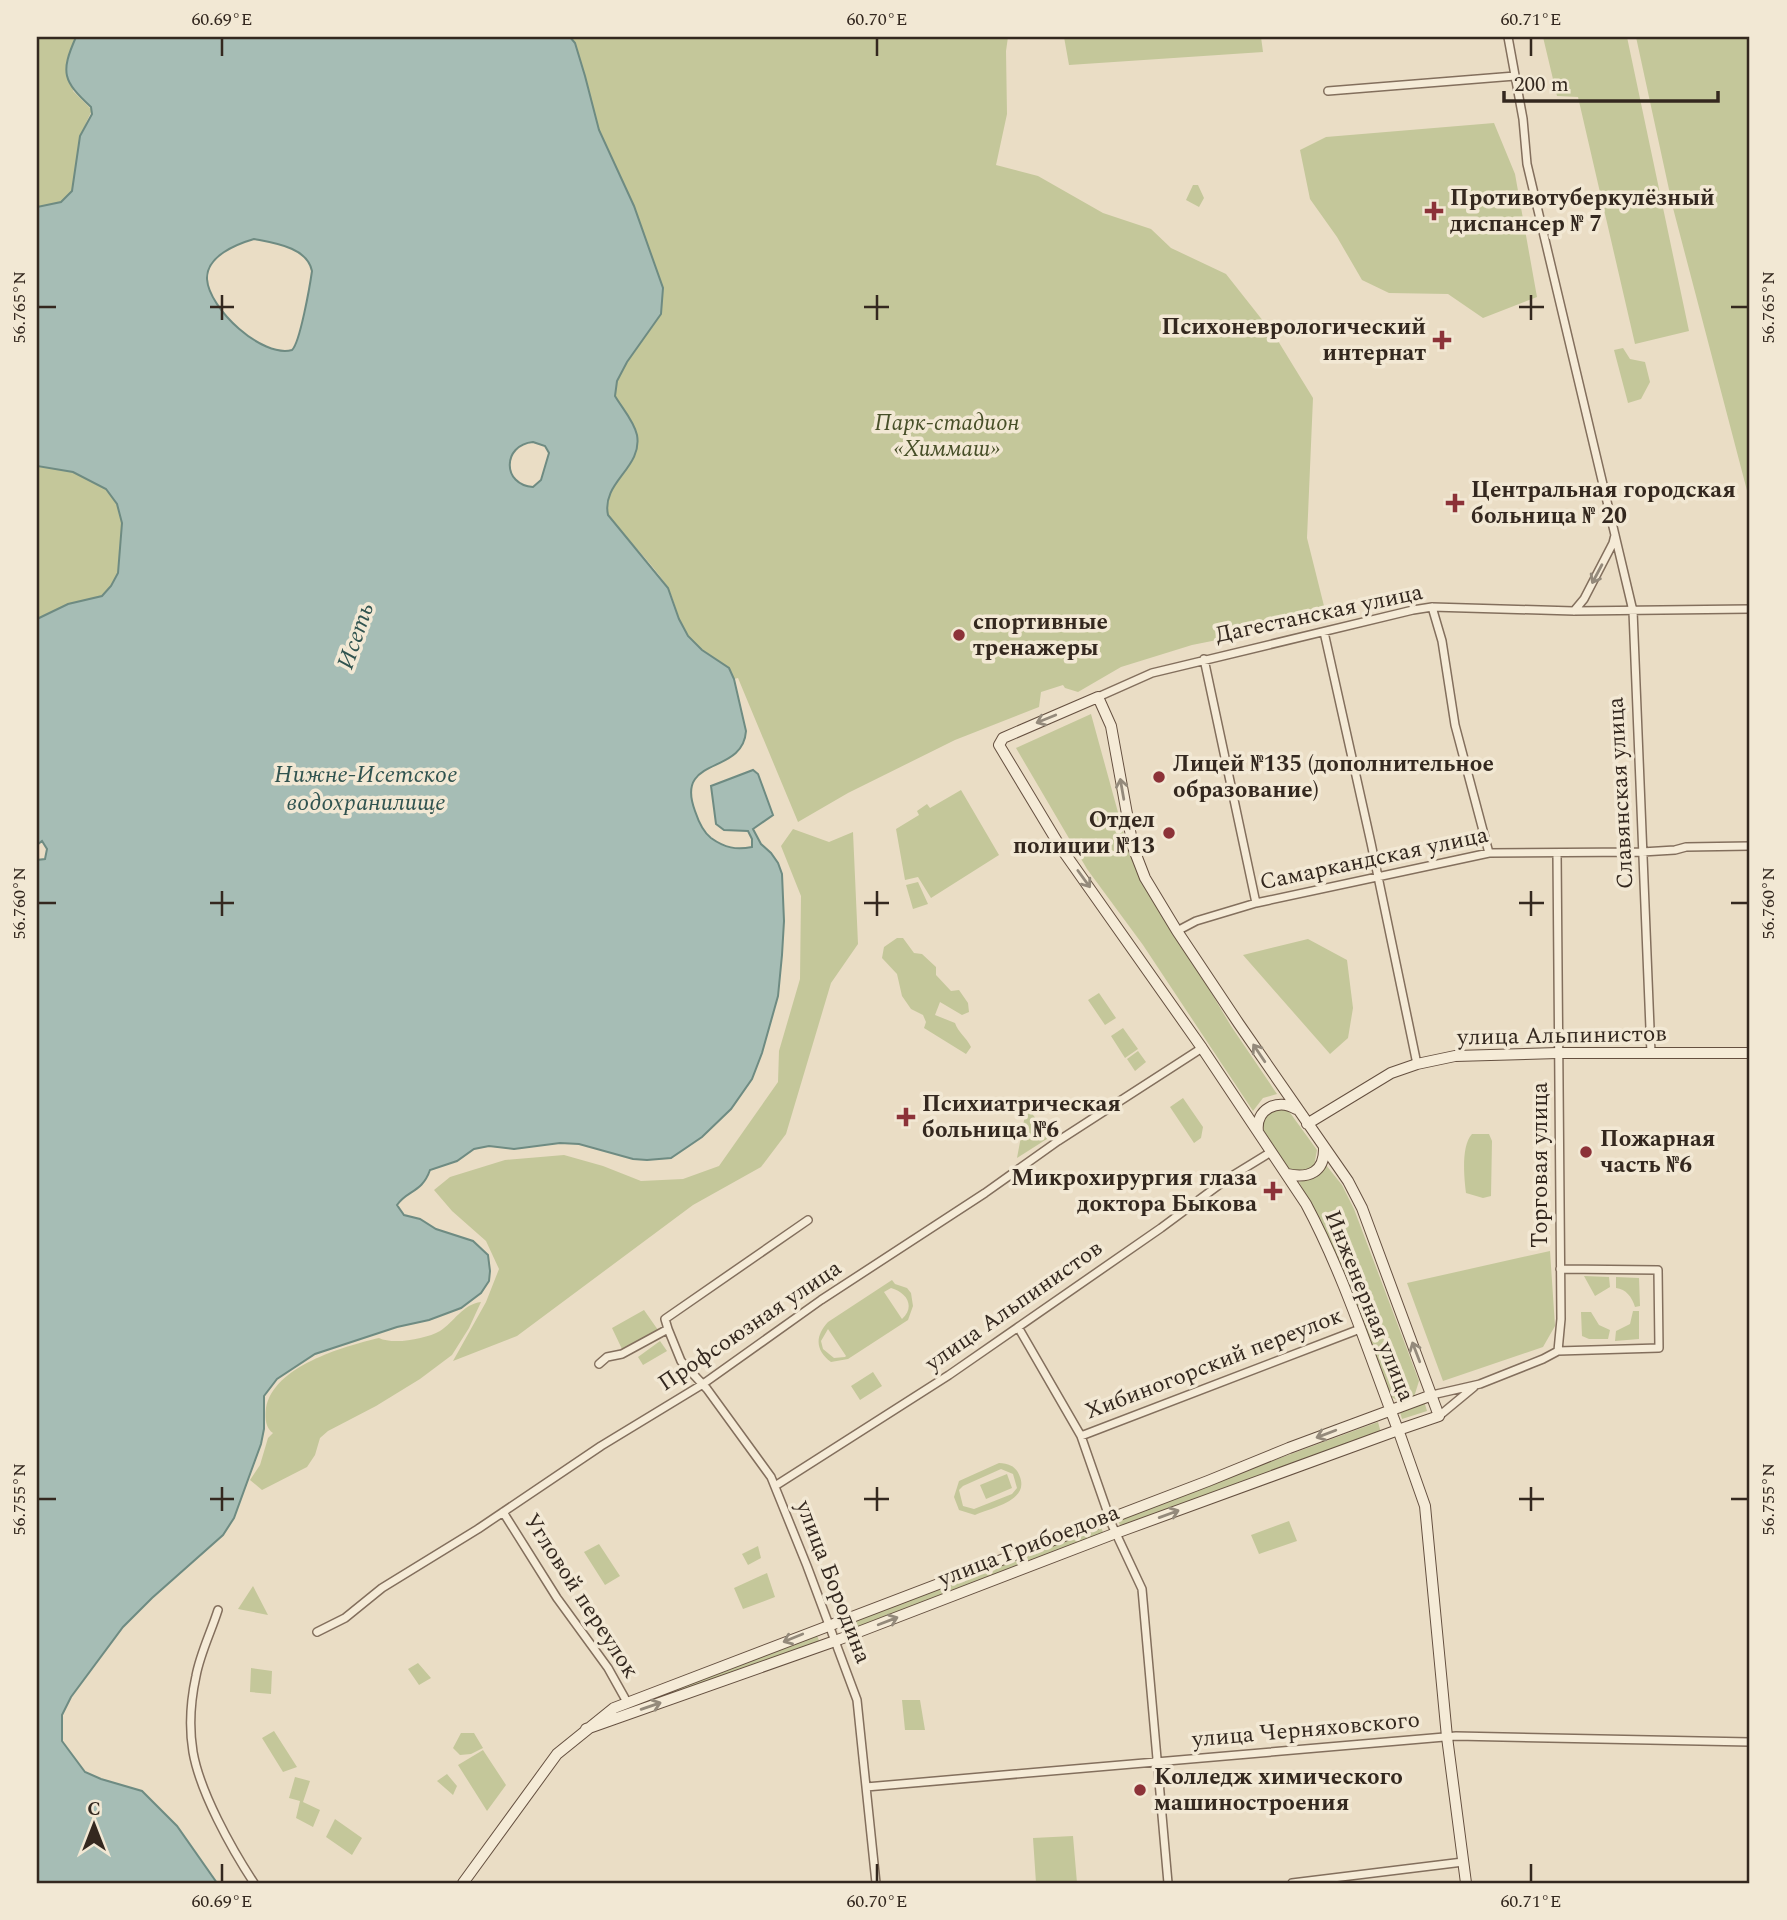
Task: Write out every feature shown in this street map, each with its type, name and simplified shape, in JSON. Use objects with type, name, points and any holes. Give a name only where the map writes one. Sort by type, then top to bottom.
[{"type":"main road","name":"Дагестанская улица","points":[[999,745],[1003,738],[1098,697]]},
{"type":"main road","name":"Инженерная улица","points":[[1098,697],[1111,726],[1136,858],[1177,931],[1348,1181],[1362,1208],[1439,1416]]},
{"type":"main road","name":"Инженерная улица","points":[[999,745],[1061,848],[1202,1048],[1287,1174],[1319,1228],[1360,1329],[1425,1506],[1447,1737],[1466,1883]]},
{"type":"main road","name":"улица Альпинистов","points":[[1307,1124],[1391,1073],[1455,1056],[1750,1053]]},
{"type":"main road","points":[[1259,1133],[1259,1118],[1268,1107],[1281,1104],[1297,1110]]},
{"type":"main road","points":[[1287,1174],[1299,1177],[1313,1172],[1321,1166],[1324,1147]]},
{"type":"main road","name":"улица Грибоедова","points":[[463,1883],[557,1754],[614,1707],[1433,1395]]},
{"type":"main road","name":"улица Грибоедова","points":[[586,1729],[835,1641],[1116,1533],[1439,1416]]},
{"type":"street","name":"Славянская улица","points":[[1508,37],[1523,119],[1527,164],[1633,611],[1651,1053]]},
{"type":"street","points":[[1328,91],[1515,76]]},
{"type":"street","points":[[1574,611],[1584,599],[1615,534]]},
{"type":"street","points":[[1432,607],[1442,641],[1455,725],[1489,853]]},
{"type":"street","name":"Дагестанская улица","points":[[1098,697],[1152,673],[1432,607],[1574,611],[1750,609]]},
{"type":"street","points":[[1324,632],[1417,1064]]},
{"type":"street","points":[[1204,659],[1256,903]]},
{"type":"street","name":"Самаркандская улица","points":[[1177,931],[1196,921],[1256,903],[1489,853],[1642,852],[1675,850],[1686,846],[1750,846]]},
{"type":"street","name":"Торговая улица","points":[[1557,853],[1561,1333],[1558,1351]]},
{"type":"street","name":"Профсоюзная улица","points":[[317,1632],[345,1618],[382,1588],[601,1446],[703,1384],[821,1300],[1202,1048]]},
{"type":"street","name":"улица Альпинистов","points":[[775,1486],[949,1375],[1227,1179],[1271,1152]]},
{"type":"street","points":[[599,1364],[607,1357],[622,1354],[668,1329],[665,1319],[808,1220]]},
{"type":"street","points":[[1558,1351],[1659,1348],[1658,1270],[1560,1269]]},
{"type":"street","points":[[1018,1327],[1081,1436],[1109,1518],[1142,1588],[1168,1883]]},
{"type":"street","name":"улица Бородина","points":[[668,1329],[681,1361],[703,1384],[771,1477],[807,1566],[857,1700],[876,1883]]},
{"type":"street","name":"Хибиногорский переулок","points":[[1081,1436],[1360,1329]]},
{"type":"street","name":"улица Грибоедова","points":[[1433,1395],[1477,1385],[1558,1351]]},
{"type":"street","name":"улица Грибоедова","points":[[1439,1416],[1477,1385]]},
{"type":"street","name":"Угловой переулок","points":[[503,1512],[557,1598],[608,1668],[627,1702]]},
{"type":"street","points":[[218,1610],[196,1675],[192,1709],[193,1751],[201,1780],[218,1819],[254,1883]]},
{"type":"street","name":"улица Черняховского","points":[[866,1787],[1447,1737],[1750,1742]]},
{"type":"street","points":[[1292,1883],[1463,1862]]},
{"type":"green space","points":[[37,37],[76,37],[70,52],[73,91],[92,110],[80,136],[72,191],[61,202],[37,207]]},
{"type":"green space","name":"Парк-стадион «Химмаш»","points":[[570,37],[1008,37],[1007,114],[996,165],[1038,176],[1103,213],[1151,229],[1171,248],[1226,274],[1275,336],[1313,398],[1307,538],[1327,618],[1192,645],[1121,667],[1078,692],[1063,685],[1041,692],[1039,707],[955,740],[848,793],[798,822],[738,678],[734,679],[724,666],[699,648],[688,636],[667,586],[608,516],[606,504],[621,407],[615,396],[617,381],[661,314],[663,288],[634,206],[599,130],[575,43]]},
{"type":"green space","points":[[1064,37],[1261,37],[1263,52],[1069,65]]},
{"type":"green space","points":[[1543,37],[1627,37],[1689,331],[1635,344],[1578,97],[1557,96]]},
{"type":"green space","points":[[1636,37],[1750,37],[1750,502],[1673,208]]},
{"type":"green space","name":"Противотуберкулёзный диспансер № 7","points":[[1494,123],[1515,174],[1537,297],[1483,318],[1448,294],[1389,293],[1362,280],[1337,237],[1310,199],[1300,150],[1326,137]]},
{"type":"green space","points":[[1193,185],[1198,185],[1204,198],[1199,207],[1186,200]]},
{"type":"green space","points":[[1623,348],[1630,359],[1645,362],[1650,382],[1641,399],[1628,403],[1614,350]]},
{"type":"green space","points":[[37,466],[73,472],[106,489],[117,504],[122,523],[118,573],[111,586],[102,596],[68,604],[37,619]]},
{"type":"green space","points":[[1091,714],[1130,856],[1231,1026],[1277,1094],[1263,1098],[1253,1111],[1143,945],[1087,869],[1016,748]]},
{"type":"green space","points":[[961,790],[999,855],[931,898],[918,877],[905,880],[896,829],[919,815],[917,811],[927,804],[930,808]]},
{"type":"green space","points":[[793,829],[829,842],[853,832],[858,944],[831,983],[786,1134],[761,1167],[693,1205],[517,1336],[453,1361],[486,1302],[499,1269],[486,1241],[452,1211],[434,1190],[450,1177],[505,1160],[564,1155],[641,1181],[683,1179],[719,1166],[778,1082],[779,1051],[800,979],[801,896],[781,846]]},
{"type":"green space","points":[[918,882],[928,904],[913,909],[906,885]]},
{"type":"green space","points":[[897,938],[903,938],[914,953],[922,954],[936,967],[936,975],[951,991],[959,990],[968,1003],[969,1012],[962,1015],[940,1002],[935,1015],[955,1023],[971,1047],[966,1054],[924,1028],[926,1022],[923,1015],[911,1009],[902,996],[897,974],[882,958],[884,947]]},
{"type":"green space","points":[[1308,939],[1347,960],[1353,1008],[1348,1038],[1330,1054],[1243,955]]},
{"type":"green space","points":[[1099,993],[1116,1018],[1105,1025],[1088,1000]]},
{"type":"green space","points":[[1123,1028],[1138,1049],[1125,1058],[1111,1036]]},
{"type":"green space","points":[[1138,1051],[1146,1062],[1135,1071],[1127,1059]]},
{"type":"green space","points":[[1183,1098],[1203,1127],[1201,1138],[1194,1143],[1170,1107]]},
{"type":"green space","points":[[1288,1110],[1317,1150],[1314,1166],[1305,1172],[1296,1173],[1289,1169],[1261,1130],[1261,1122],[1270,1111]]},
{"type":"green space","points":[[1030,1111],[1050,1137],[1017,1158],[1025,1115]]},
{"type":"green space","points":[[1472,1134],[1489,1134],[1492,1141],[1491,1196],[1483,1198],[1466,1193],[1465,1154]]},
{"type":"green space","points":[[1326,1165],[1342,1185],[1354,1209],[1419,1381],[1414,1397],[1400,1402],[1388,1395],[1324,1228],[1299,1182],[1321,1172]]},
{"type":"green space","points":[[1550,1251],[1555,1326],[1543,1347],[1443,1381],[1407,1283]]},
{"type":"green space","points":[[1584,1276],[1609,1277],[1610,1287],[1595,1296]]},
{"type":"green space","points":[[1616,1277],[1639,1278],[1640,1306],[1635,1307],[1628,1294],[1616,1288]]},
{"type":"green space","points":[[892,1280],[911,1293],[913,1306],[908,1320],[848,1359],[831,1362],[822,1353],[819,1338],[828,1322]],"holes":[[[891,1288],[905,1296],[909,1305],[902,1319],[884,1292]],[[828,1329],[846,1356],[845,1357],[834,1358],[823,1349],[821,1341]]]},
{"type":"green space","points":[[481,1302],[452,1355],[376,1406],[328,1431],[320,1438],[315,1455],[307,1467],[262,1490],[250,1480],[260,1465],[268,1438],[273,1433],[268,1428],[266,1419],[266,1408],[272,1393],[296,1370],[329,1353],[379,1338],[392,1341],[409,1340],[434,1334],[469,1306]]},
{"type":"green space","points":[[644,1310],[658,1330],[622,1349],[612,1328]]},
{"type":"green space","points":[[1633,1311],[1639,1311],[1639,1339],[1615,1341],[1616,1331],[1630,1324]]},
{"type":"green space","points":[[1581,1312],[1591,1312],[1599,1325],[1610,1330],[1608,1339],[1589,1339],[1582,1336]]},
{"type":"green space","points":[[660,1341],[667,1351],[643,1365],[638,1357]]},
{"type":"green space","points":[[873,1372],[882,1386],[860,1400],[851,1386]]},
{"type":"green space","points":[[1424,1401],[1427,1411],[1402,1419],[1399,1409]]},
{"type":"green space","points":[[1378,1422],[1381,1433],[1121,1528],[1117,1518]]},
{"type":"green space","points":[[999,1463],[1014,1468],[1020,1477],[1021,1485],[1014,1498],[975,1515],[959,1510],[954,1497],[959,1481]],"holes":[[[1001,1469],[1013,1474],[1017,1488],[1012,1494],[974,1509],[963,1506],[959,1490],[963,1486]]]},
{"type":"green space","points":[[1007,1474],[1012,1488],[986,1499],[980,1485]]},
{"type":"green space","points":[[1289,1521],[1297,1541],[1259,1554],[1251,1535]]},
{"type":"green space","points":[[1100,1524],[1104,1535],[845,1634],[841,1624]]},
{"type":"green space","points":[[599,1544],[620,1576],[605,1585],[584,1552]]},
{"type":"green space","points":[[758,1546],[761,1558],[748,1565],[742,1554]]},
{"type":"green space","points":[[767,1573],[775,1597],[743,1609],[734,1588]]},
{"type":"green space","points":[[253,1586],[268,1615],[238,1609]]},
{"type":"green space","points":[[816,1633],[820,1643],[647,1705],[644,1699]]},
{"type":"green space","points":[[418,1663],[431,1678],[419,1685],[408,1669]]},
{"type":"green space","points":[[251,1668],[272,1671],[271,1694],[250,1692]]},
{"type":"green space","points":[[902,1700],[920,1700],[925,1730],[905,1730]]},
{"type":"green space","points":[[274,1731],[297,1767],[283,1772],[262,1738]]},
{"type":"green space","points":[[461,1733],[474,1733],[483,1748],[471,1754],[460,1755],[453,1748]]},
{"type":"green space","points":[[483,1750],[506,1785],[487,1811],[458,1765]]},
{"type":"green space","points":[[447,1774],[457,1786],[453,1795],[437,1781]]},
{"type":"green space","points":[[295,1777],[310,1781],[303,1802],[320,1810],[313,1827],[296,1818],[300,1801],[289,1798]]},
{"type":"green space","points":[[335,1819],[362,1838],[352,1855],[326,1837]]},
{"type":"green space","points":[[1073,1836],[1077,1883],[1036,1883],[1033,1838]]},
{"type":"water","name":"Нижне-Исетское водохранилище","points":[[76,37],[570,37],[575,43],[599,130],[634,206],[663,288],[661,314],[617,381],[615,396],[633,425],[637,435],[637,447],[629,466],[610,493],[608,515],[668,588],[688,636],[702,650],[729,668],[734,679],[746,731],[742,745],[734,755],[701,773],[694,781],[691,793],[699,822],[708,835],[721,844],[736,848],[752,847],[748,831],[724,830],[716,824],[711,786],[753,770],[758,774],[773,815],[753,829],[761,844],[778,863],[782,874],[784,921],[778,996],[752,1079],[731,1109],[702,1137],[671,1158],[633,1159],[579,1144],[560,1143],[514,1149],[489,1146],[474,1149],[457,1161],[430,1170],[423,1183],[397,1205],[404,1215],[473,1241],[488,1255],[489,1281],[481,1293],[461,1308],[429,1320],[397,1327],[315,1354],[277,1379],[264,1396],[261,1444],[234,1518],[223,1535],[123,1627],[71,1697],[62,1715],[62,1741],[85,1772],[142,1791],[177,1826],[217,1883],[37,1883],[37,860],[45,859],[47,849],[42,841],[37,845],[37,619],[68,604],[102,596],[111,586],[118,573],[122,523],[117,504],[106,489],[73,472],[37,466],[37,207],[61,202],[72,191],[80,136],[92,114],[91,107],[75,90],[67,76],[68,59]],"holes":[[[254,239],[297,251],[304,256],[312,271],[301,326],[292,350],[280,350],[252,339],[227,317],[210,291],[208,271],[217,258],[231,248]],[[533,442],[545,446],[549,453],[541,480],[533,487],[516,480],[510,465],[516,450]]]},
{"type":"place","name":"Противотуберкулёзный диспансер № 7","points":[[1434,211]]},
{"type":"place","name":"Психоневрологический интернат","points":[[1442,340]]},
{"type":"place","name":"Центральная городская больница № 20","points":[[1455,503]]},
{"type":"place","name":"спортивные тренажеры","points":[[959,635]]},
{"type":"place","name":"Лицей №135 (дополнительное образование)","points":[[1159,777]]},
{"type":"place","name":"Отдел полиции №13","points":[[1169,833]]},
{"type":"place","name":"Психиатрическая больница №6","points":[[906,1117]]},
{"type":"place","name":"Пожарная часть №6","points":[[1586,1152]]},
{"type":"place","name":"Микрохирургия глаза доктора Быкова","points":[[1273,1191]]},
{"type":"place","name":"Колледж химического машиностроения","points":[[1140,1790]]},
{"type":"water label","name":"Исеть","points":[[356,636]]}]
